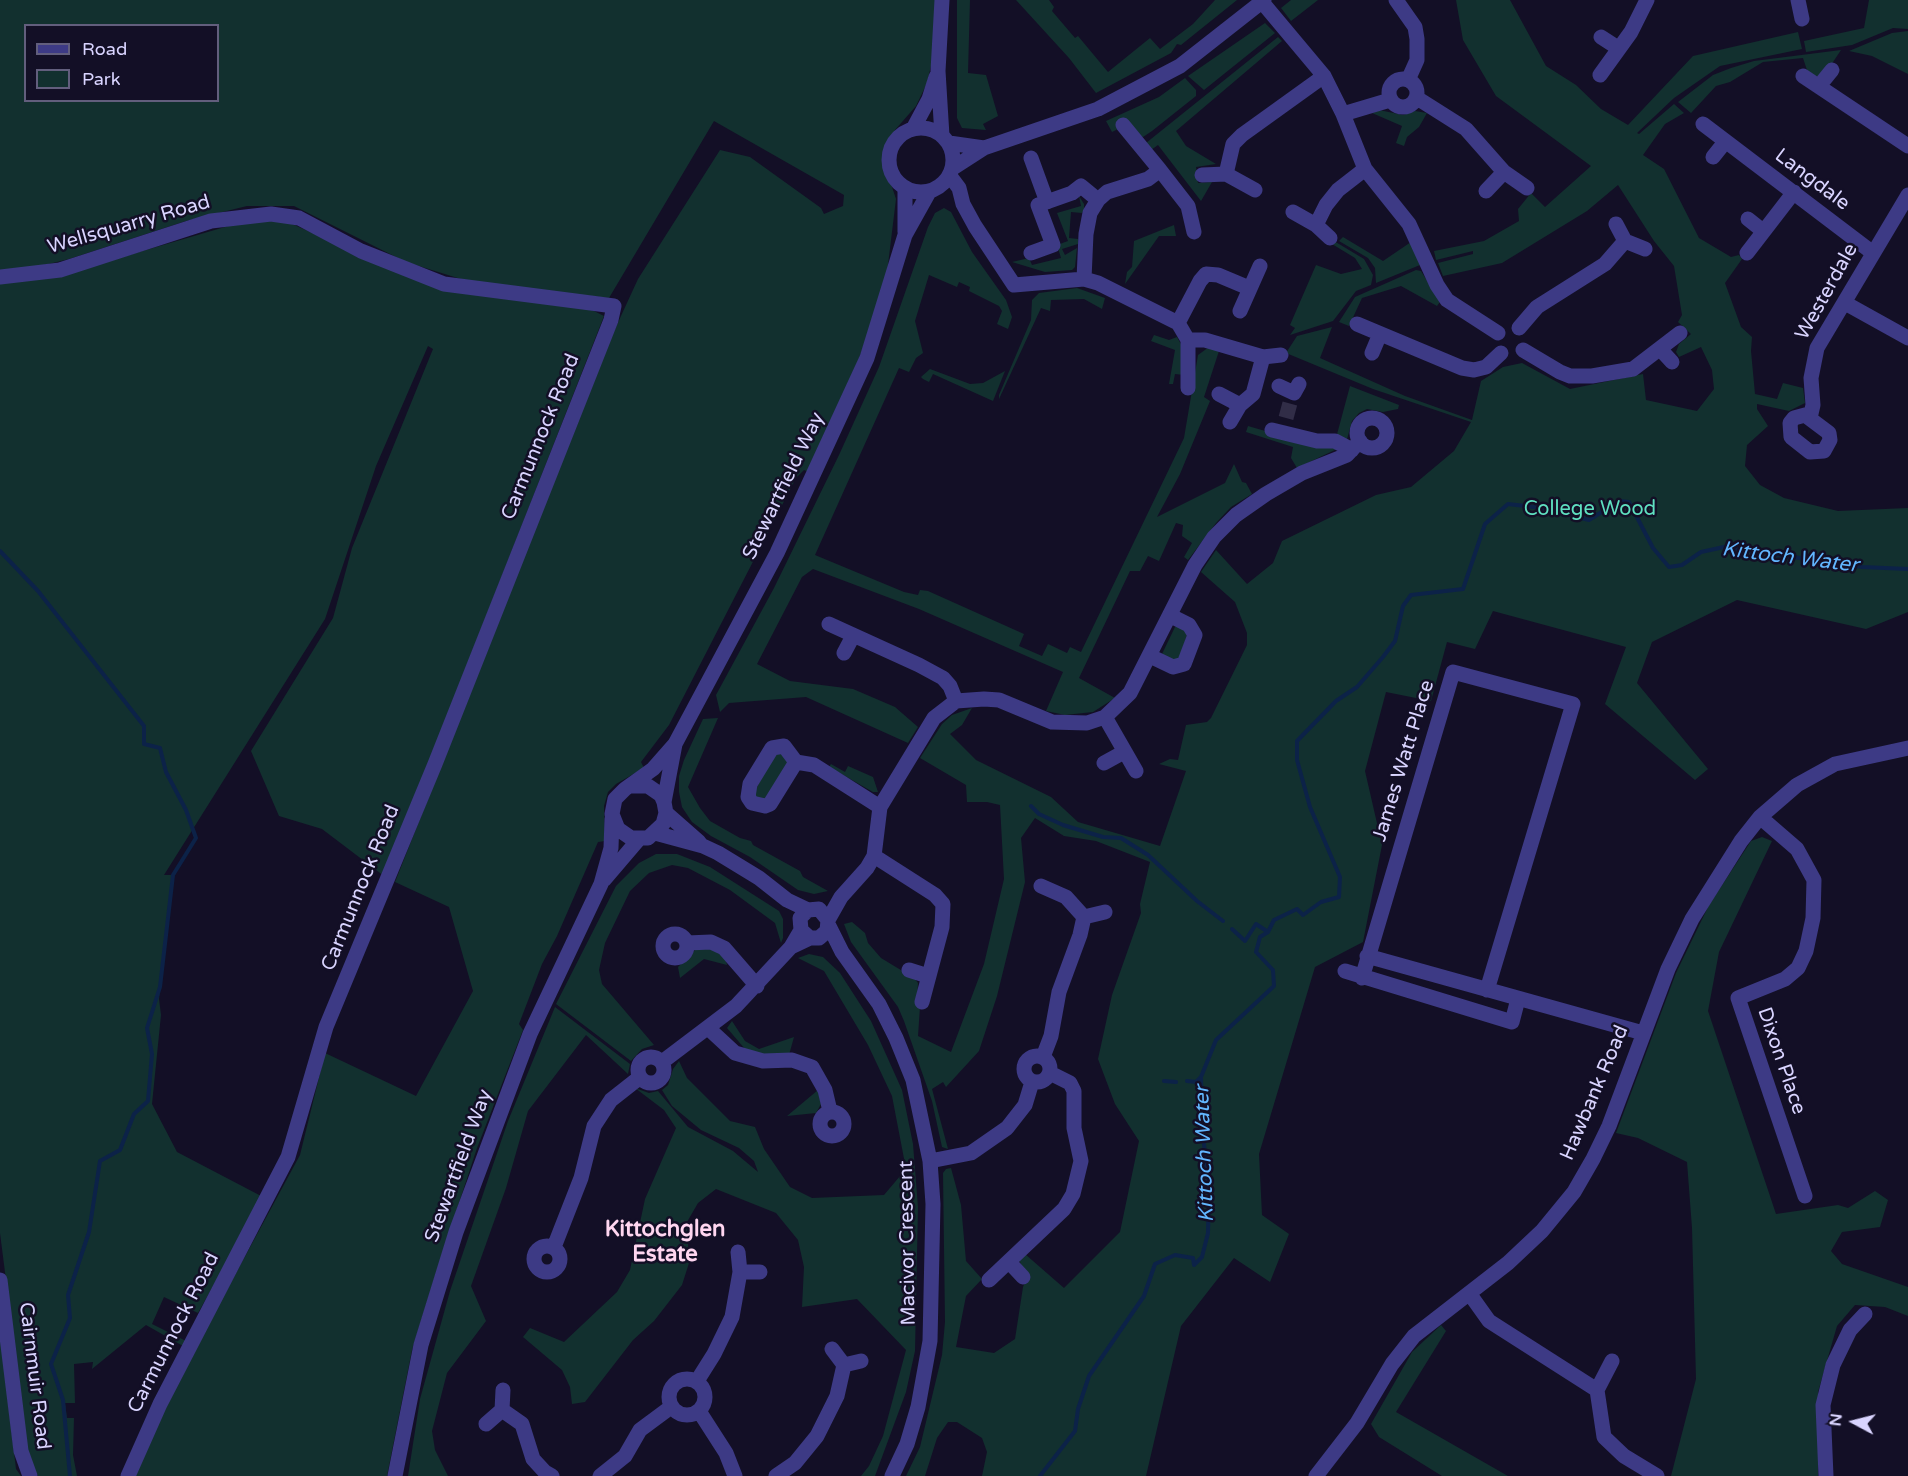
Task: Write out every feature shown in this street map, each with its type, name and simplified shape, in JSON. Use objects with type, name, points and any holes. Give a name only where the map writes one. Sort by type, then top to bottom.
[{"type":"street","points":[[942,0],[938,71],[946,140],[954,158],[951,172],[959,188],[963,204],[987,246],[1014,285],[1084,279],[1154,309],[1178,323],[1188,340],[1188,388]]},
{"type":"street","points":[[1600,75],[1631,32],[1647,0]]},
{"type":"street","points":[[1798,0],[1802,19]]},
{"type":"street","points":[[932,191],[951,172],[984,148],[1098,109],[1170,71],[1263,1],[1324,76],[1343,114],[1365,169],[1409,224],[1437,285],[1447,300],[1498,333]]},
{"type":"street","points":[[1406,4],[1415,27],[1418,50],[1408,80]]},
{"type":"street","points":[[1601,37],[1618,48]]},
{"type":"street","points":[[1819,86],[1832,70]]},
{"type":"street","points":[[914,129],[929,99],[938,71]]},
{"type":"street","points":[[1226,174],[1233,144],[1242,135],[1324,76]]},
{"type":"street","points":[[1803,76],[1908,146]]},
{"type":"street","points":[[1390,100],[1392,84],[1397,80],[1408,80],[1416,87],[1418,98],[1466,129],[1504,172],[1527,188]]},
{"type":"street","points":[[1390,100],[1399,107],[1405,108],[1418,98]]},
{"type":"street","points":[[1343,114],[1390,100]]},
{"type":"street","name":"Langdale","points":[[1702,124],[1873,253]]},
{"type":"street","points":[[1123,125],[1188,206],[1194,232]]},
{"type":"street","points":[[963,204],[932,191],[917,192],[905,188],[893,176],[889,160],[894,144],[906,132],[914,129],[929,129],[946,140],[984,148]]},
{"type":"street","points":[[1713,157],[1725,142]]},
{"type":"street","points":[[1031,158],[1047,202]]},
{"type":"street","points":[[1316,225],[1326,205],[1338,190],[1365,169]]},
{"type":"street","points":[[1084,279],[1086,234],[1090,213],[1098,200],[1107,192],[1148,179],[1160,170]]},
{"type":"street","points":[[1486,191],[1504,172]]},
{"type":"street","points":[[1202,175],[1226,174],[1255,190]]},
{"type":"street","points":[[1031,253],[1053,245],[1038,205],[1072,193],[1081,186],[1098,200]]},
{"type":"street","name":"Stewartfield Way","points":[[905,188],[905,235]]},
{"type":"street","name":"Stewartfield Way","points":[[632,786],[653,769],[675,744],[777,553],[867,358],[905,235],[932,191]]},
{"type":"street","points":[[1747,253],[1794,192]]},
{"type":"street","name":"Westerdale","points":[[1810,418],[1813,405],[1812,378],[1817,348],[1908,195]]},
{"type":"street","points":[[1293,212],[1316,225],[1330,238]]},
{"type":"street","name":"Wellsquarry Road","points":[[0,277],[60,270],[211,221],[271,214],[299,218],[361,251],[444,284],[614,306]]},
{"type":"street","points":[[1748,219],[1763,231]]},
{"type":"street","points":[[1616,224],[1626,242],[1645,249]]},
{"type":"street","points":[[1519,328],[1537,308],[1605,264],[1626,242]]},
{"type":"street","points":[[1240,311],[1260,266]]},
{"type":"street","points":[[1178,323],[1206,274],[1218,274],[1249,288]]},
{"type":"street","points":[[1845,303],[1908,338]]},
{"type":"street","name":"Carmunnock Road","points":[[128,1476],[160,1404],[288,1157],[326,1027],[435,764],[611,320],[614,306]]},
{"type":"street","points":[[1358,324],[1462,368],[1474,370],[1486,367],[1502,353]]},
{"type":"street","points":[[1512,326],[1519,328],[1526,342],[1523,350],[1509,356],[1502,353],[1496,340],[1498,333],[1512,326]]},
{"type":"street","points":[[1523,350],[1560,372],[1586,376],[1633,369],[1661,350],[1680,333]]},
{"type":"street","points":[[1372,353],[1380,334]]},
{"type":"street","points":[[1188,340],[1205,340],[1263,357],[1281,355]]},
{"type":"street","points":[[1661,350],[1672,362]]},
{"type":"street","points":[[1230,422],[1240,405],[1253,394],[1263,357]]},
{"type":"street","points":[[554,1247],[581,1178],[594,1126],[611,1100],[639,1078],[638,1065],[644,1058],[654,1057],[662,1062],[708,1028],[757,986],[867,868],[874,856],[880,807],[934,718],[956,701],[999,700],[1052,722],[1070,724],[1105,717],[1130,693],[1203,553],[1214,537],[1236,515],[1302,473],[1356,446],[1335,441],[1317,441],[1287,410],[1279,386]]},
{"type":"street","points":[[1219,394],[1240,405]]},
{"type":"street","points":[[1150,656],[1173,667],[1184,664],[1195,635],[1189,625],[1171,616]]},
{"type":"street","points":[[828,624],[943,678],[950,686],[956,701]]},
{"type":"street","points":[[844,653],[853,636]]},
{"type":"street","name":"James Watt Place","points":[[1362,978],[1453,672],[1573,704],[1487,990]]},
{"type":"street","points":[[1105,717],[1136,771]]},
{"type":"street","name":"Stewartfield Way","points":[[665,807],[675,744]]},
{"type":"street","name":"Hawbank Road","points":[[1316,1476],[1357,1423],[1392,1364],[1414,1336],[1508,1263],[1542,1232],[1574,1192],[1609,1126],[1668,969],[1692,919],[1741,841],[1760,817],[1797,785],[1835,764],[1908,748]]},
{"type":"street","points":[[1104,763],[1124,752]]},
{"type":"street","points":[[796,762],[814,765],[880,807]]},
{"type":"street","points":[[632,786],[648,786],[655,790],[665,807],[663,824],[655,833],[639,839],[631,838],[618,829],[612,814],[615,799],[625,789],[632,786]]},
{"type":"street","name":"Macivor Crescent","points":[[665,807],[703,846]]},
{"type":"street","name":"Stewartfield Way","points":[[395,1476],[421,1345],[462,1212],[530,1034],[601,884],[611,848],[612,814]]},
{"type":"street","name":"Dixon Place","points":[[1760,817],[1797,849],[1814,880],[1813,918],[1806,951],[1798,968],[1785,979],[1738,998],[1805,1196]]},
{"type":"street","name":"Macivor Crescent","points":[[655,833],[703,846],[759,878],[814,924],[842,952],[879,1004],[913,1080],[930,1161],[933,1204],[930,1341],[918,1407],[907,1444],[892,1476]]},
{"type":"street","name":"Stewartfield Way","points":[[601,884],[639,839]]},
{"type":"street","points":[[874,856],[935,895],[943,904],[942,927],[922,1002]]},
{"type":"street","points":[[1041,886],[1066,897],[1084,917]]},
{"type":"street","points":[[1084,917],[1106,912]]},
{"type":"street","points":[[1043,1057],[1051,1036],[1059,992],[1080,935],[1084,917]]},
{"type":"street","points":[[687,943],[711,942],[724,948],[757,986]]},
{"type":"street","points":[[1367,956],[1643,1033]]},
{"type":"street","points":[[909,970],[928,976]]},
{"type":"street","points":[[1345,972],[1512,1022],[1518,999]]},
{"type":"street","points":[[708,1028],[735,1053],[763,1061],[792,1060],[812,1067],[825,1090],[830,1112]]},
{"type":"street","points":[[1031,1056],[1043,1057],[1049,1064],[1050,1073],[1042,1081],[1032,1082],[1027,1078],[1023,1066],[1031,1056]]},
{"type":"street","points":[[989,1280],[1064,1209],[1073,1194],[1081,1161],[1074,1128],[1074,1091],[1070,1083],[1050,1073]]},
{"type":"street","points":[[930,1161],[971,1153],[1007,1128],[1025,1105],[1032,1082]]},
{"type":"street","points":[[696,1381],[714,1354],[732,1317],[740,1272],[738,1252]]},
{"type":"street","points":[[1009,1262],[1023,1277]]},
{"type":"street","points":[[740,1272],[760,1272]]},
{"type":"street","name":"Cairnmuir Road","points":[[0,1280],[21,1451],[30,1476]]},
{"type":"street","points":[[1469,1293],[1489,1322],[1597,1390]]},
{"type":"street","points":[[1826,1476],[1823,1405],[1833,1365],[1850,1330],[1865,1314]]},
{"type":"street","points":[[832,1349],[844,1365]]},
{"type":"street","points":[[844,1365],[861,1361]]},
{"type":"street","points":[[1612,1361],[1597,1390],[1604,1437],[1624,1456],[1658,1476]]},
{"type":"street","points":[[776,1476],[795,1463],[817,1436],[837,1395],[844,1365]]},
{"type":"street","points":[[684,1379],[696,1381],[701,1386],[705,1399],[699,1411],[685,1416],[671,1407],[668,1396],[673,1385],[684,1379]]},
{"type":"street","points":[[486,1424],[502,1410],[503,1390]]},
{"type":"street","points":[[600,1476],[624,1456],[640,1430],[671,1407]]},
{"type":"street","points":[[502,1410],[522,1424],[533,1459],[552,1476]]},
{"type":"street","points":[[699,1411],[726,1453],[735,1476]]},
{"type":"green space","points":[[0,0],[936,0],[933,57],[927,83],[916,106],[895,130],[885,152],[886,169],[896,199],[887,273],[873,322],[852,376],[809,472],[804,470],[796,478],[669,725],[641,762],[644,768],[616,784],[608,792],[604,806],[605,841],[598,842],[557,936],[542,964],[519,1024],[523,1030],[477,1148],[435,1276],[412,1350],[387,1476],[132,1476],[159,1415],[300,1155],[325,1053],[416,1096],[473,991],[449,907],[395,882],[609,342],[638,279],[720,150],[750,157],[821,208],[824,214],[843,206],[844,195],[714,121],[609,298],[477,284],[406,262],[294,206],[247,206],[186,221],[69,259],[24,270],[0,270]]},
{"type":"green space","points":[[957,0],[970,0],[968,73],[986,75],[998,116],[983,124],[986,130],[962,128],[957,118]]},
{"type":"green space","points":[[1016,0],[1049,0],[1054,7],[1052,11],[1075,38],[1078,36],[1108,72],[1150,38],[1160,49],[1193,24],[1215,0],[1237,0],[1181,45],[1177,44],[1171,53],[1096,93],[1069,58]]},
{"type":"green space","points":[[1291,0],[1318,0],[1291,21],[1281,8]]},
{"type":"green space","name":"College Wood","points":[[1456,0],[1510,0],[1546,66],[1576,85],[1601,109],[1628,125],[1693,56],[1798,32],[1802,49],[1720,66],[1674,98],[1637,133],[1639,134],[1674,104],[1684,113],[1665,124],[1643,155],[1664,169],[1699,238],[1731,257],[1739,255],[1742,259],[1725,283],[1741,327],[1752,337],[1755,394],[1777,399],[1783,383],[1803,388],[1805,403],[1789,411],[1757,404],[1757,409],[1768,426],[1747,445],[1745,466],[1760,485],[1784,498],[1838,511],[1908,508],[1908,612],[1866,629],[1737,600],[1652,642],[1637,683],[1708,769],[1695,780],[1605,704],[1626,647],[1493,611],[1475,649],[1447,642],[1431,701],[1386,692],[1365,771],[1382,845],[1363,942],[1315,967],[1259,1154],[1262,1215],[1289,1234],[1270,1282],[1234,1258],[1181,1326],[1146,1476],[982,1476],[987,1452],[982,1438],[957,1422],[948,1422],[937,1438],[925,1476],[906,1476],[920,1447],[942,1355],[945,1322],[943,1173],[946,1169],[951,1168],[961,1205],[966,1261],[982,1279],[966,1296],[956,1347],[994,1353],[1015,1339],[1023,1287],[1027,1277],[1019,1260],[1025,1254],[1064,1288],[1120,1232],[1139,1141],[1115,1104],[1098,1059],[1112,995],[1141,913],[1140,904],[1150,862],[1096,841],[1064,836],[1035,818],[1021,838],[1025,882],[997,996],[979,1051],[946,1087],[943,1082],[932,1089],[948,1149],[942,1147],[932,1101],[898,1007],[851,942],[844,924],[852,922],[865,933],[868,943],[881,958],[914,978],[918,983],[917,1001],[920,1007],[918,1036],[951,1052],[984,964],[1004,879],[1000,805],[987,802],[967,802],[966,785],[920,758],[942,724],[952,715],[972,708],[962,725],[950,734],[976,760],[1051,797],[1078,822],[1160,846],[1186,771],[1159,764],[1170,759],[1178,760],[1186,725],[1207,722],[1211,718],[1247,645],[1247,633],[1235,602],[1201,572],[1216,550],[1247,584],[1273,563],[1282,541],[1376,495],[1411,487],[1454,451],[1471,422],[1373,389],[1286,353],[1297,336],[1332,327],[1320,358],[1405,396],[1472,420],[1481,381],[1503,367],[1522,363],[1570,389],[1643,374],[1646,400],[1697,411],[1714,389],[1712,370],[1701,347],[1679,357],[1676,352],[1679,344],[1691,334],[1678,322],[1682,315],[1674,266],[1654,241],[1618,185],[1587,211],[1502,263],[1443,276],[1438,263],[1473,254],[1473,251],[1436,260],[1434,251],[1484,241],[1519,221],[1518,209],[1531,193],[1545,207],[1591,166],[1496,96],[1463,40]]},
{"type":"green space","points":[[1869,0],[1908,0],[1908,29],[1893,28],[1852,45],[1806,52],[1804,41],[1864,28]]},
{"type":"green space","points":[[1265,23],[1275,33],[1204,90],[1188,76]]},
{"type":"green space","points":[[1908,31],[1908,74],[1872,56],[1849,51],[1892,33]]},
{"type":"green space","points":[[1278,37],[1282,41],[1176,131],[1186,146],[1216,164],[1196,167],[1198,183],[1212,182],[1201,201],[1158,145],[1151,150],[1146,143]]},
{"type":"green space","points":[[1841,50],[1820,76],[1814,76],[1807,70],[1803,58],[1763,62],[1730,82],[1716,86],[1691,113],[1678,102],[1713,75],[1731,68],[1754,61]]},
{"type":"green space","points":[[1185,78],[1196,90],[1196,96],[1152,131],[1143,137],[1120,128],[1112,132],[1106,121],[1159,97]]},
{"type":"green space","points":[[1379,110],[1403,115],[1415,111],[1427,113],[1419,127],[1407,137],[1404,146],[1396,143],[1402,126],[1372,113]]},
{"type":"green space","points":[[1079,196],[1084,204],[1084,210],[1082,213],[1071,212],[1069,238],[1078,239],[1078,244],[1062,249],[1065,255],[1077,248],[1075,267],[1072,270],[1045,272],[1012,262],[1029,258],[1032,265],[1061,258],[1057,245],[1068,241],[1057,213],[1081,206]]},
{"type":"green space","points":[[944,208],[951,212],[972,252],[1006,300],[1012,317],[1008,329],[997,324],[1002,311],[999,306],[969,291],[970,287],[959,282],[957,287],[929,275],[915,321],[923,353],[916,358],[909,372],[899,368],[815,555],[904,592],[918,595],[920,590],[928,591],[1024,634],[1019,646],[1042,656],[1048,644],[1067,653],[1070,647],[1081,652],[1184,438],[1198,355],[1209,347],[1219,351],[1204,397],[1210,401],[1180,474],[1157,517],[1225,483],[1234,464],[1242,482],[1246,483],[1252,494],[1231,507],[1188,560],[1184,557],[1192,543],[1182,536],[1183,525],[1176,523],[1159,561],[1148,556],[1140,571],[1130,571],[1079,678],[1115,698],[1093,712],[1065,715],[1046,711],[1063,672],[919,609],[813,569],[802,577],[757,664],[790,681],[853,689],[895,707],[918,727],[908,743],[806,697],[729,703],[720,712],[716,695],[774,588],[839,455],[879,367],[928,227],[935,213]]},
{"type":"green space","points":[[249,220],[283,220],[424,282],[590,309],[604,316],[384,876],[322,829],[279,816],[251,751],[333,618],[352,548],[433,349],[428,346],[376,466],[325,619],[164,875],[173,875],[159,999],[161,1015],[152,1104],[177,1152],[263,1197],[198,1313],[164,1297],[152,1324],[186,1341],[183,1346],[146,1325],[92,1369],[93,1362],[74,1364],[75,1403],[65,1403],[67,1418],[74,1418],[73,1455],[77,1476],[38,1476],[29,1461],[0,1233],[0,284],[60,275]]},
{"type":"green space","points":[[1174,225],[1176,236],[1159,236],[1125,284],[1127,272],[1132,267],[1134,241]]},
{"type":"green space","points":[[1343,237],[1383,261],[1411,242],[1420,265],[1376,283],[1375,268],[1368,258],[1339,241]]},
{"type":"green space","points":[[1334,241],[1364,259],[1373,275],[1371,285],[1356,291],[1333,321],[1290,335],[1295,328],[1290,325],[1316,265],[1341,274],[1362,269],[1355,258],[1332,244]]},
{"type":"green space","points":[[1416,270],[1421,271],[1440,302],[1437,306],[1401,286],[1362,298],[1349,326],[1339,322],[1355,297]]},
{"type":"green space","points":[[1077,288],[1105,298],[1102,309],[1084,299],[1051,300],[1050,311],[1041,308],[999,399],[1031,320],[1032,300],[1039,293]]},
{"type":"green space","points":[[1154,335],[1169,340],[1177,337],[1182,346],[1184,375],[1175,374],[1173,384],[1169,384],[1175,350],[1151,341]]},
{"type":"green space","points":[[930,369],[970,384],[983,383],[1005,371],[993,401],[933,374],[929,382],[923,379],[921,377]]},
{"type":"green space","points":[[1350,386],[1399,405],[1398,409],[1383,412],[1367,409],[1359,413],[1352,421],[1346,443],[1336,438]]},
{"type":"green space","points":[[1248,426],[1310,444],[1339,448],[1297,468],[1291,458],[1293,447],[1246,432]]},
{"type":"green space","points":[[1175,627],[1181,627],[1188,632],[1179,659],[1173,662],[1162,654]]},
{"type":"green space","points":[[718,718],[688,787],[700,808],[710,821],[740,838],[751,841],[753,845],[800,871],[803,877],[828,891],[814,894],[798,890],[750,857],[711,836],[692,822],[682,807],[679,776],[684,760],[703,719]]},
{"type":"green space","points":[[780,752],[789,761],[765,800],[756,798],[754,793],[773,755]]},
{"type":"green space","points":[[831,764],[845,772],[848,766],[873,777],[878,792],[873,792],[829,767]]},
{"type":"green space","points":[[1762,837],[1772,841],[1719,952],[1708,1011],[1776,1214],[1838,1205],[1848,1208],[1875,1191],[1888,1200],[1880,1227],[1842,1232],[1831,1251],[1842,1264],[1908,1287],[1908,1316],[1885,1307],[1855,1305],[1837,1326],[1818,1392],[1818,1476],[1671,1476],[1696,1379],[1692,1228],[1687,1162],[1638,1138],[1616,1133],[1676,973],[1709,905],[1751,841]]},
{"type":"green space","points":[[656,854],[677,854],[710,867],[779,911],[783,919],[783,938],[781,943],[775,923],[730,890],[688,868],[672,865],[649,873],[630,891],[605,943],[599,970],[602,984],[654,1045],[642,1049],[631,1061],[556,1004],[616,886],[639,863]]},
{"type":"green space","points":[[703,946],[724,953],[727,965],[704,959],[680,978],[678,967],[696,949]]},
{"type":"green space","points":[[809,954],[823,957],[840,973],[871,1021],[902,1090],[913,1144],[918,1207],[915,1351],[906,1392],[875,1476],[861,1476],[869,1466],[883,1436],[906,1350],[857,1299],[802,1307],[804,1267],[798,1240],[776,1213],[716,1189],[698,1203],[687,1222],[689,1263],[682,1285],[654,1321],[633,1340],[585,1402],[572,1404],[570,1387],[562,1370],[523,1337],[530,1328],[564,1342],[617,1292],[630,1270],[645,1199],[676,1128],[664,1110],[635,1088],[649,1093],[658,1091],[688,1127],[733,1151],[758,1172],[754,1161],[739,1148],[701,1130],[672,1106],[662,1090],[668,1085],[673,1069],[679,1061],[687,1078],[730,1121],[755,1127],[764,1149],[790,1187],[812,1198],[884,1195],[906,1169],[892,1096],[868,1045],[824,971],[798,958]]},
{"type":"green space","points":[[555,1007],[630,1064],[628,1074],[586,1035],[528,1111],[506,1188],[471,1286],[486,1321],[447,1373],[432,1431],[435,1450],[448,1476],[408,1476],[420,1399],[450,1291],[508,1121]]},
{"type":"green space","points":[[732,1021],[745,1041],[759,1049],[794,1037],[789,1055],[758,1056],[745,1049],[727,1028]]},
{"type":"green space","points":[[818,1090],[821,1104],[816,1113],[787,1116]]},
{"type":"green space","points":[[1441,1325],[1446,1331],[1396,1412],[1508,1476],[1442,1476],[1379,1437],[1371,1424],[1412,1352]]},
{"type":"green space","points":[[0,1333],[16,1469],[21,1476],[0,1476]]},
{"type":"waterway","name":"Kittoch Water","points":[[1040,1476],[1075,1431],[1078,1409],[1089,1376],[1144,1296],[1155,1264],[1175,1255],[1193,1258],[1194,1265],[1202,1257],[1208,1233],[1209,1190],[1202,1126],[1201,1077],[1216,1040],[1274,986],[1273,970],[1256,952],[1260,937],[1268,932],[1274,920],[1297,909],[1303,915],[1321,902],[1339,897],[1340,877],[1310,807],[1297,760],[1297,741],[1336,701],[1357,687],[1383,657],[1395,641],[1403,606],[1411,595],[1463,589],[1485,524],[1508,504],[1542,508],[1589,520],[1619,501],[1629,502],[1653,548],[1669,567],[1682,565],[1701,552],[1724,547],[1862,567],[1908,569]]},
{"type":"waterway","points":[[0,551],[38,591],[144,726],[144,744],[160,748],[166,772],[186,810],[196,838],[173,875],[160,987],[147,1028],[152,1054],[148,1101],[134,1114],[120,1150],[100,1161],[89,1232],[68,1295],[70,1318],[51,1364],[63,1400],[70,1476]]},
{"type":"waterway","points":[[1031,806],[1039,814],[1063,825],[1103,837],[1121,838],[1148,855],[1197,901],[1223,921]]},
{"type":"waterway","points":[[1232,929],[1245,941],[1256,924],[1268,932]]},
{"type":"waterway","points":[[1187,1081],[1196,1082],[1201,1077]]},
{"type":"waterway","points":[[1164,1081],[1176,1082]]},
{"type":"tunnel","points":[[1286,418],[1290,403]]},
{"type":"district","name":"Kittochglen Estate","points":[[665,1242]]}]
